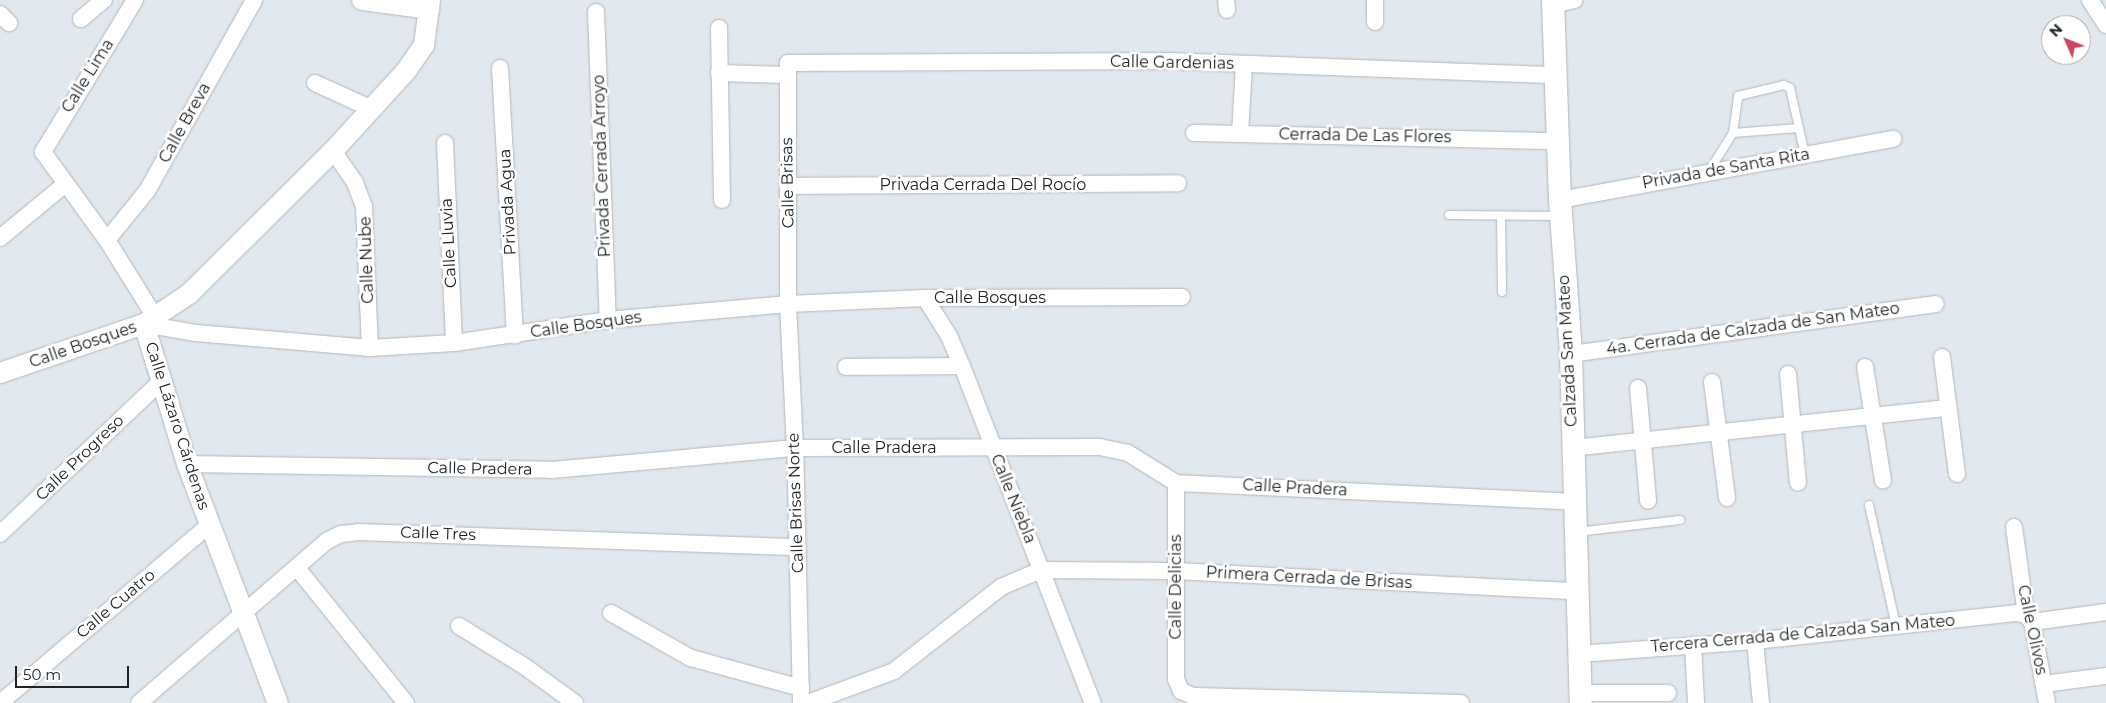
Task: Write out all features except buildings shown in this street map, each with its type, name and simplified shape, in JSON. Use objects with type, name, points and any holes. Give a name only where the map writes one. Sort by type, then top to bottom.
[{"type":"main road","name":"Calzada San Mateo","points":[[1560,2],[1556,75],[1560,208],[1570,354],[1576,591],[1581,698]]},
{"type":"street","points":[[81,19],[104,0]]},
{"type":"street","name":"Calle Lima","points":[[64,185],[43,152],[135,0]]},
{"type":"street","name":"Calle Breva","points":[[107,240],[147,191],[254,0]]},
{"type":"street","points":[[362,0],[430,5]]},
{"type":"street","points":[[1374,0],[1374,22]]},
{"type":"street","points":[[2090,0],[2106,25]]},
{"type":"street","name":"Calle Lázaro Cárdenas","points":[[278,703],[187,464],[160,382],[149,320],[189,294],[333,151],[406,71],[424,45],[430,5]]},
{"type":"street","name":"Privada Cerrada Arroyo","points":[[596,12],[608,320]]},
{"type":"street","points":[[719,28],[722,200]]},
{"type":"street","name":"Calle Gardenias","points":[[720,73],[787,69],[1169,61],[1556,75]]},
{"type":"street","points":[[1240,134],[1244,64]]},
{"type":"street","name":"Privada Agua","points":[[500,68],[515,336]]},
{"type":"street","name":"Calle Brisas","points":[[787,69],[788,304]]},
{"type":"street","points":[[315,82],[372,109]]},
{"type":"street","name":"Cerrada De Las Flores","points":[[1194,133],[1559,140]]},
{"type":"street","name":"Privada de Santa Rita","points":[[1560,208],[1708,172],[1893,139]]},
{"type":"street","name":"Calle Lluvia","points":[[445,143],[454,343]]},
{"type":"street","name":"Calle Nube","points":[[333,151],[355,184],[364,206],[370,348]]},
{"type":"street","name":"Privada Cerrada Del Rocío","points":[[788,186],[1178,184]]},
{"type":"street","points":[[0,238],[64,185],[107,240],[149,320]]},
{"type":"street","name":"Calle Bosques","points":[[0,372],[149,320],[196,333],[370,348],[454,343],[515,336],[608,320],[788,304],[925,298],[1182,297]]},
{"type":"street","name":"Calle Niebla","points":[[925,298],[949,336],[962,366],[992,448],[1093,703]]},
{"type":"street","name":"Calle Brisas Norte","points":[[788,304],[795,448],[803,698]]},
{"type":"street","name":"4a. Cerrada de Calzada de San Mateo","points":[[1570,354],[1936,304]]},
{"type":"street","points":[[1942,357],[1946,408],[1957,474]]},
{"type":"street","points":[[846,367],[962,366]]},
{"type":"street","points":[[1865,367],[1883,481]]},
{"type":"street","points":[[1788,374],[1791,424],[1798,483]]},
{"type":"street","name":"Calle Progreso","points":[[0,534],[160,382]]},
{"type":"street","points":[[1712,382],[1726,498]]},
{"type":"street","points":[[1638,388],[1648,501]]},
{"type":"street","points":[[1572,448],[1946,408]]},
{"type":"street","name":"Calle Pradera","points":[[187,464],[552,470],[795,448],[1100,447],[1128,453],[1176,483],[1574,502]]},
{"type":"street","name":"Calle Delicias","points":[[1176,483],[1176,679],[1181,691],[1193,696],[1460,703]]},
{"type":"street","name":"Calle Cuatro","points":[[0,703],[210,525]]},
{"type":"street","name":"Calle Olivos","points":[[2014,527],[2029,619],[2047,703]]},
{"type":"street","name":"Calle Tres","points":[[139,703],[327,541],[341,534],[359,532],[798,547]]},
{"type":"street","points":[[297,568],[406,703]]},
{"type":"street","points":[[611,613],[691,658],[803,698],[894,671],[1001,587],[1041,570]]},
{"type":"street","name":"Primera Cerrada de Brisas","points":[[1041,570],[1175,572],[1576,591]]},
{"type":"street","name":"Tercera Cerrada de Calzada San Mateo","points":[[1579,654],[1755,641],[2016,613],[2029,619],[2106,612]]},
{"type":"street","points":[[459,626],[524,666],[574,703]]},
{"type":"street","points":[[1755,641],[1762,703]]},
{"type":"street","points":[[1693,645],[1696,703]]},
{"type":"street","points":[[2044,684],[2106,676]]},
{"type":"street","points":[[1581,698],[1668,693]]},
{"type":"lane","points":[[1708,172],[1733,133],[1738,96],[1784,85],[1790,88],[1805,155]]},
{"type":"lane","points":[[1733,133],[1799,128]]},
{"type":"lane","points":[[1449,215],[1501,216],[1560,208]]},
{"type":"lane","points":[[1501,216],[1502,292]]},
{"type":"lane","points":[[1870,505],[1896,626]]},
{"type":"lane","points":[[1575,532],[1680,520]]}]
